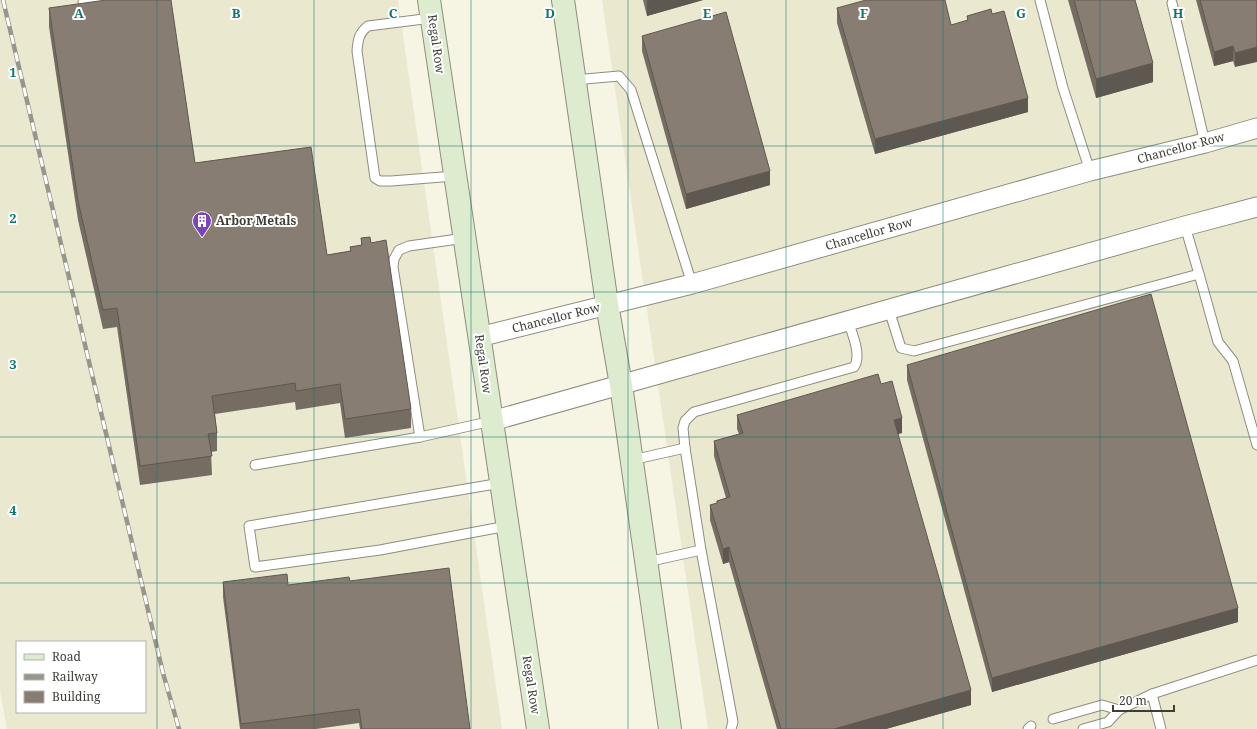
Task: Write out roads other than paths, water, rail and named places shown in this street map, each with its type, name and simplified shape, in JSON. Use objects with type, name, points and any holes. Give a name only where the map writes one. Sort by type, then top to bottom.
[{"type":"main road","points":[[563,0],[607,304],[621,385],[647,562],[670,729]]},
{"type":"main road","name":"Regal Row","points":[[430,9],[538,729]]},
{"type":"street","name":"Chancellor Row","points":[[479,337],[692,284],[1090,171],[1205,143],[1257,128]]},
{"type":"street","points":[[492,421],[1257,207]]},
{"type":"lane","points":[[83,2],[100,0]]},
{"type":"lane","points":[[1040,0],[1063,88],[1090,171]]},
{"type":"lane","points":[[1172,3],[1205,143]]},
{"type":"lane","points":[[430,9],[368,26],[361,31],[358,39],[357,51],[375,178],[380,181],[391,181],[455,176]]},
{"type":"lane","points":[[574,80],[619,76],[631,90],[692,284]]},
{"type":"lane","points":[[1185,226],[1218,342],[1233,360],[1257,445]]},
{"type":"lane","points":[[420,437],[393,267],[394,259],[399,250],[409,246],[465,238]]},
{"type":"lane","points":[[889,310],[901,348],[914,351],[1199,274]]},
{"type":"lane","points":[[731,729],[733,722],[701,550],[685,448],[683,428],[685,421],[694,412],[854,367],[857,363],[858,357],[848,321]]},
{"type":"lane","points":[[255,465],[420,437],[492,421]]},
{"type":"lane","points":[[632,460],[685,448]]},
{"type":"lane","points":[[501,483],[250,526],[255,567],[380,550],[507,526]]},
{"type":"lane","points":[[647,562],[701,550]]},
{"type":"lane","points":[[1083,729],[1108,722],[1119,710],[1152,694],[1257,660]]},
{"type":"lane","points":[[1152,694],[1161,729]]},
{"type":"lane","points":[[1053,719],[1102,705],[1119,710]]},
{"type":"railway","points":[[3,0],[163,673],[179,729]]},
{"type":"place","name":"Arbor Metals","points":[[202,238]]}]
